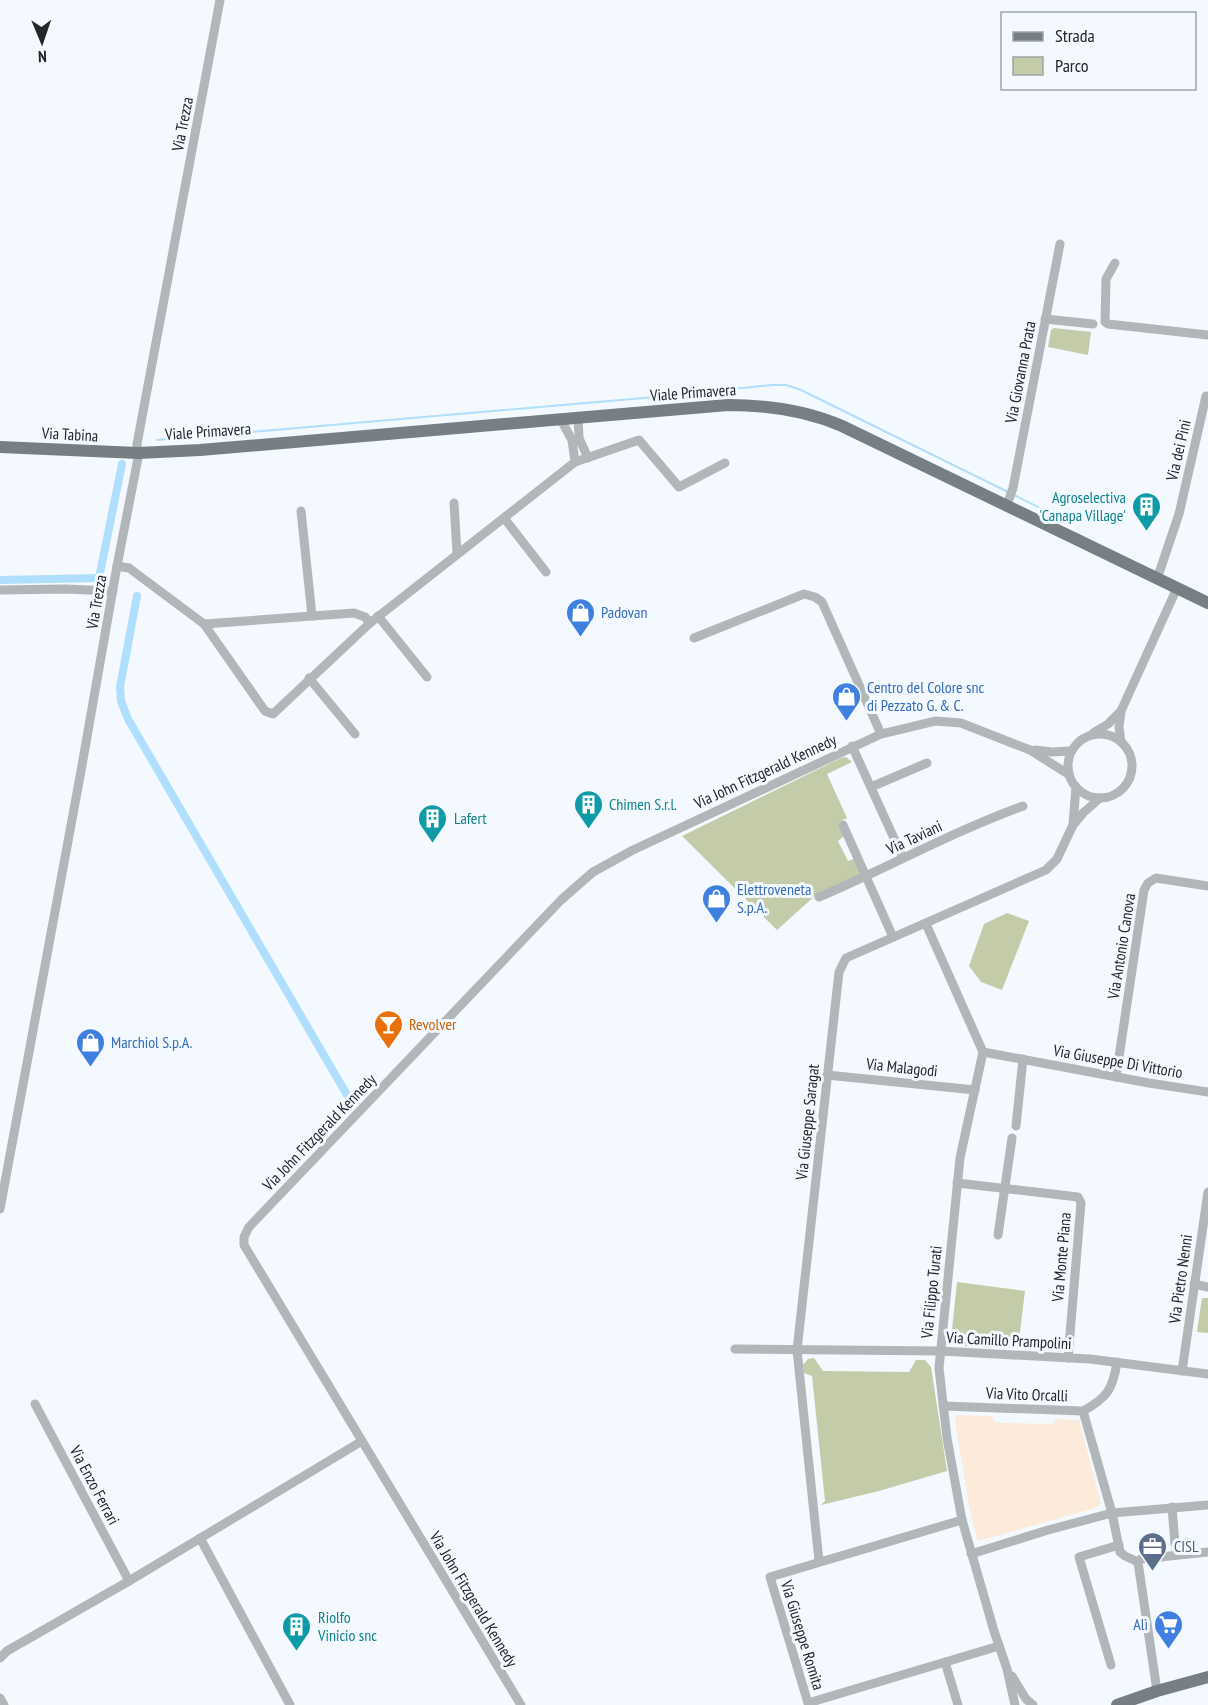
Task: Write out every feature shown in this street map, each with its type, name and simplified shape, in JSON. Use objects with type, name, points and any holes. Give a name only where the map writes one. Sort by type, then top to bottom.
[{"type":"main road","name":"Viale Primavera","points":[[138,453],[200,450],[728,405],[771,406],[806,413],[842,426],[1007,503],[1208,603]]},
{"type":"main road","name":"Via Tabina","points":[[0,447],[138,453]]},
{"type":"main road","points":[[1117,1705],[1208,1677]]},
{"type":"street","name":"Via Trezza","points":[[0,1209],[138,458],[137,444],[220,0]]},
{"type":"street","name":"Via Giovanna Prata","points":[[1007,503],[1013,488],[1060,244]]},
{"type":"street","points":[[1115,263],[1106,279],[1105,322],[1208,335]]},
{"type":"street","points":[[1046,319],[1093,324]]},
{"type":"street","name":"Via dei Pini","points":[[1157,579],[1179,514],[1206,396]]},
{"type":"street","points":[[578,417],[579,438],[588,458]]},
{"type":"street","points":[[560,418],[572,440],[575,462]]},
{"type":"street","points":[[117,566],[129,568],[204,624],[265,711],[273,714],[370,622],[575,462],[639,440],[679,487],[725,463]]},
{"type":"street","points":[[453,503],[457,553]]},
{"type":"street","points":[[301,511],[312,615]]},
{"type":"street","points":[[504,518],[546,572]]},
{"type":"street","points":[[1121,742],[1119,727],[1122,711],[1177,588]]},
{"type":"street","points":[[0,590],[112,591]]},
{"type":"street","points":[[694,638],[804,594],[815,597],[822,603],[881,734]]},
{"type":"street","points":[[204,624],[354,613],[365,617],[370,622]]},
{"type":"street","points":[[378,616],[427,677]]},
{"type":"street","points":[[309,678],[355,734]]},
{"type":"street","points":[[1068,774],[1071,751],[1081,740],[1108,724],[1122,711]]},
{"type":"street","name":"Via John Fitzgerald Kennedy","points":[[521,1705],[244,1245],[244,1238],[249,1227],[561,900],[593,872],[633,850],[852,746],[881,734],[935,721],[961,723],[1030,750],[1068,774],[1076,787]]},
{"type":"street","points":[[1076,787],[1088,796],[1110,797],[1125,786],[1132,768],[1131,758],[1121,742],[1106,734],[1089,736]]},
{"type":"street","points":[[852,746],[903,858]]},
{"type":"street","name":"Via John Fitzgerald Kennedy","points":[[1030,750],[1071,751]]},
{"type":"street","points":[[871,787],[927,763]]},
{"type":"street","name":"Via Giuseppe Saragat","points":[[1073,825],[1076,787]]},
{"type":"street","name":"Via Giuseppe Saragat","points":[[819,1561],[796,1350],[839,972],[846,958],[1046,870],[1056,859],[1073,825],[1100,798]]},
{"type":"street","name":"Via Taviani","points":[[819,897],[1023,806]]},
{"type":"street","points":[[843,825],[893,937]]},
{"type":"street","name":"Via Antonio Canova","points":[[1116,1077],[1144,890],[1155,878],[1208,886]]},
{"type":"street","points":[[926,924],[983,1052]]},
{"type":"street","name":"Via Giuseppe Di Vittorio","points":[[983,1052],[1208,1092]]},
{"type":"street","name":"Via Filippo Turati","points":[[983,1052],[957,1183],[939,1368],[952,1470],[962,1520],[1007,1668],[1015,1704]]},
{"type":"street","points":[[1016,1126],[1023,1059]]},
{"type":"street","name":"Via Malagodi","points":[[827,1075],[975,1090]]},
{"type":"street","points":[[998,1235],[1012,1138]]},
{"type":"street","name":"Via Monte Piana","points":[[957,1183],[1078,1197],[1081,1203],[1068,1358]]},
{"type":"street","name":"Via Pietro Nenni","points":[[1182,1371],[1208,1192]]},
{"type":"street","points":[[1194,1284],[1208,1287]]},
{"type":"street","name":"Via Camillo Prampolini","points":[[735,1349],[940,1352],[1068,1358],[1208,1374]]},
{"type":"street","name":"Via Vito Orcalli","points":[[943,1406],[1083,1411],[1100,1401],[1108,1391],[1114,1379],[1117,1362]]},
{"type":"street","name":"Via Enzo Ferrari","points":[[35,1404],[129,1581]]},
{"type":"street","points":[[1083,1411],[1120,1548],[1125,1556],[1138,1562]]},
{"type":"street","points":[[2,1654],[129,1581],[362,1441]]},
{"type":"street","points":[[971,1554],[1112,1513],[1208,1505]]},
{"type":"street","points":[[1172,1507],[1175,1544],[1193,1544]]},
{"type":"street","name":"Via Giuseppe Romita","points":[[962,1520],[770,1577],[808,1703],[999,1646]]},
{"type":"street","points":[[200,1538],[290,1705]]},
{"type":"street","points":[[1111,1665],[1079,1557],[1120,1548]]},
{"type":"street","points":[[1138,1562],[1141,1559],[1208,1552]]},
{"type":"street","points":[[1138,1562],[1157,1691]]},
{"type":"street","points":[[945,1662],[958,1705]]},
{"type":"street","name":"Via Filippo Turati","points":[[1007,1668],[1029,1703]]},
{"type":"street","points":[[0,1698],[4,1705]]},
{"type":"shaded area","points":[[958,1415],[992,1416],[994,1421],[999,1423],[1050,1424],[1056,1419],[1079,1420],[1101,1504],[1095,1508],[979,1541],[969,1507],[955,1421]]},
{"type":"green space","points":[[1054,328],[1091,332],[1088,355],[1048,347],[1051,330]]},
{"type":"green space","points":[[846,757],[852,762],[827,774],[847,818],[839,822],[845,835],[838,841],[848,861],[854,859],[862,873],[817,894],[777,930],[682,836]]},
{"type":"green space","points":[[1007,913],[1029,921],[1002,990],[981,982],[969,966],[984,924]]},
{"type":"green space","points":[[957,1282],[1025,1291],[1018,1348],[958,1346],[952,1342]]},
{"type":"green space","points":[[1202,1298],[1208,1298],[1208,1333],[1197,1332]]},
{"type":"green space","points":[[814,1358],[823,1371],[909,1372],[916,1360],[925,1360],[931,1367],[947,1471],[821,1505],[825,1501],[812,1376],[804,1373],[803,1365],[808,1359]]},
{"type":"waterway","points":[[157,440],[786,385],[801,390],[1008,492]]},
{"type":"waterway","points":[[0,580],[99,578],[122,464]]},
{"type":"waterway","points":[[1014,495],[1054,515]]},
{"type":"waterway","points":[[137,596],[120,687],[121,701],[128,719],[350,1100]]},
{"type":"place","name":"Agroselectiva 'Canapa Village'","points":[[1147,532]]},
{"type":"place","name":"Padovan","points":[[580,638]]},
{"type":"place","name":"Centro del Colore snc di Pezzato G. & C.","points":[[846,722]]},
{"type":"place","name":"Chimen S.r.l.","points":[[588,830]]},
{"type":"place","name":"Lafert","points":[[433,844]]},
{"type":"place","name":"Elettroveneta S.p.A.","points":[[716,924]]},
{"type":"place","name":"Revolver","points":[[388,1050]]},
{"type":"place","name":"Marchiol S.p.A.","points":[[90,1068]]},
{"type":"place","name":"CISL","points":[[1153,1572]]},
{"type":"place","name":"Alì","points":[[1169,1650]]},
{"type":"place","name":"Riolfo Vinicio snc","points":[[297,1652]]}]
